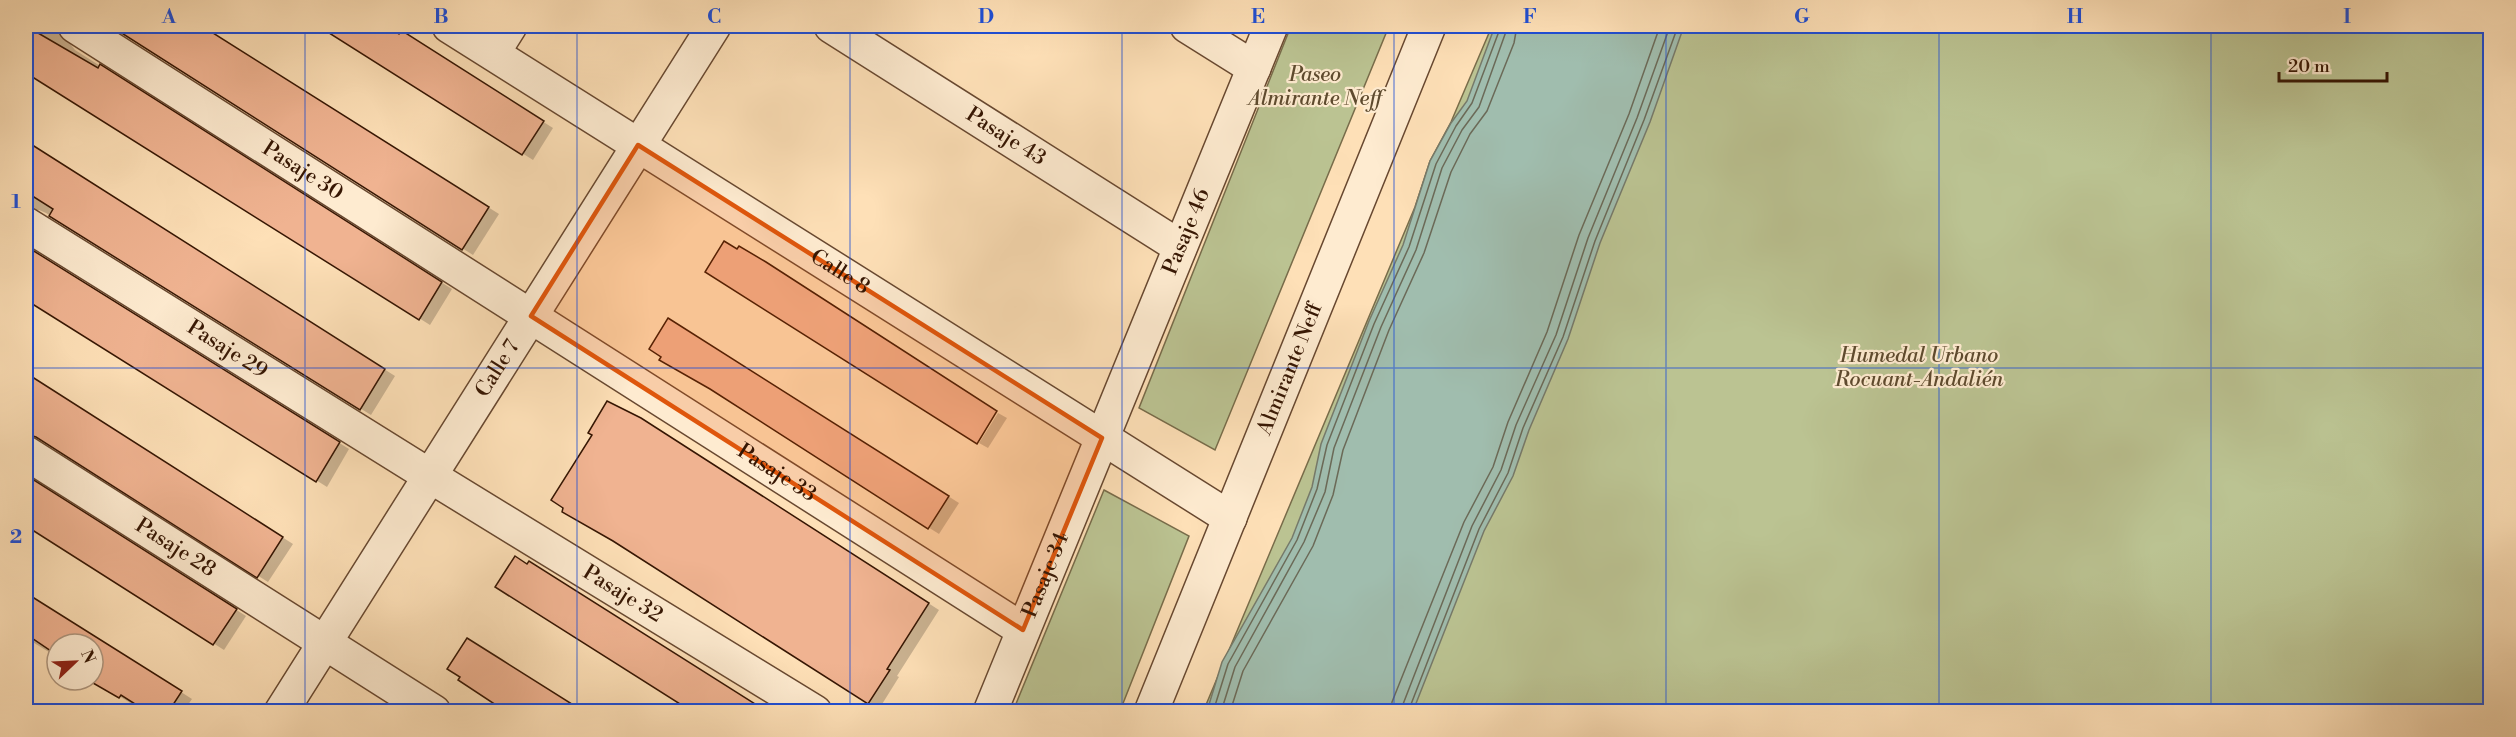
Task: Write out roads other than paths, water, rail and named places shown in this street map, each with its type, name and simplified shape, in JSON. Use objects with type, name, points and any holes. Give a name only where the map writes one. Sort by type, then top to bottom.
[{"type":"street","name":"Pasaje 30","points":[[75,26],[531,316]]},
{"type":"street","name":"Calle 8","points":[[449,26],[1230,518]]},
{"type":"street","points":[[493,53],[510,26]]},
{"type":"street","name":"Calle 7","points":[[281,711],[714,26]]},
{"type":"street","name":"Pasaje 43","points":[[831,26],[1180,247]]},
{"type":"street","points":[[1187,26],[1254,69]]},
{"type":"street","name":"Pasaje 46","points":[[1102,438],[1271,26]]},
{"type":"street","name":"Almirante Neff","points":[[1151,711],[1429,26]]},
{"type":"street","name":"Pasaje 29","points":[[26,224],[430,476]]},
{"type":"street","name":"Pasaje 33","points":[[531,316],[1023,630]]},
{"type":"street","name":"Pasaje 34","points":[[990,711],[1102,438]]},
{"type":"street","name":"Pasaje 28","points":[[26,453],[324,644],[434,711]]},
{"type":"street","name":"Pasaje 32","points":[[430,476],[815,711]]},
{"type":"water","points":[[1495,26],[1684,26],[1650,122],[1600,243],[1568,339],[1529,430],[1513,476],[1484,531],[1413,711],[1207,711],[1222,662],[1292,538],[1312,487],[1321,444],[1369,321],[1403,245],[1430,161],[1451,123],[1467,101]]},
{"type":"park label","name":"Paseo Almirante Neff","points":[[1315,87]]},
{"type":"park label","name":"Humedal Urbano Rocuant-Andalién","points":[[1919,368]]}]
